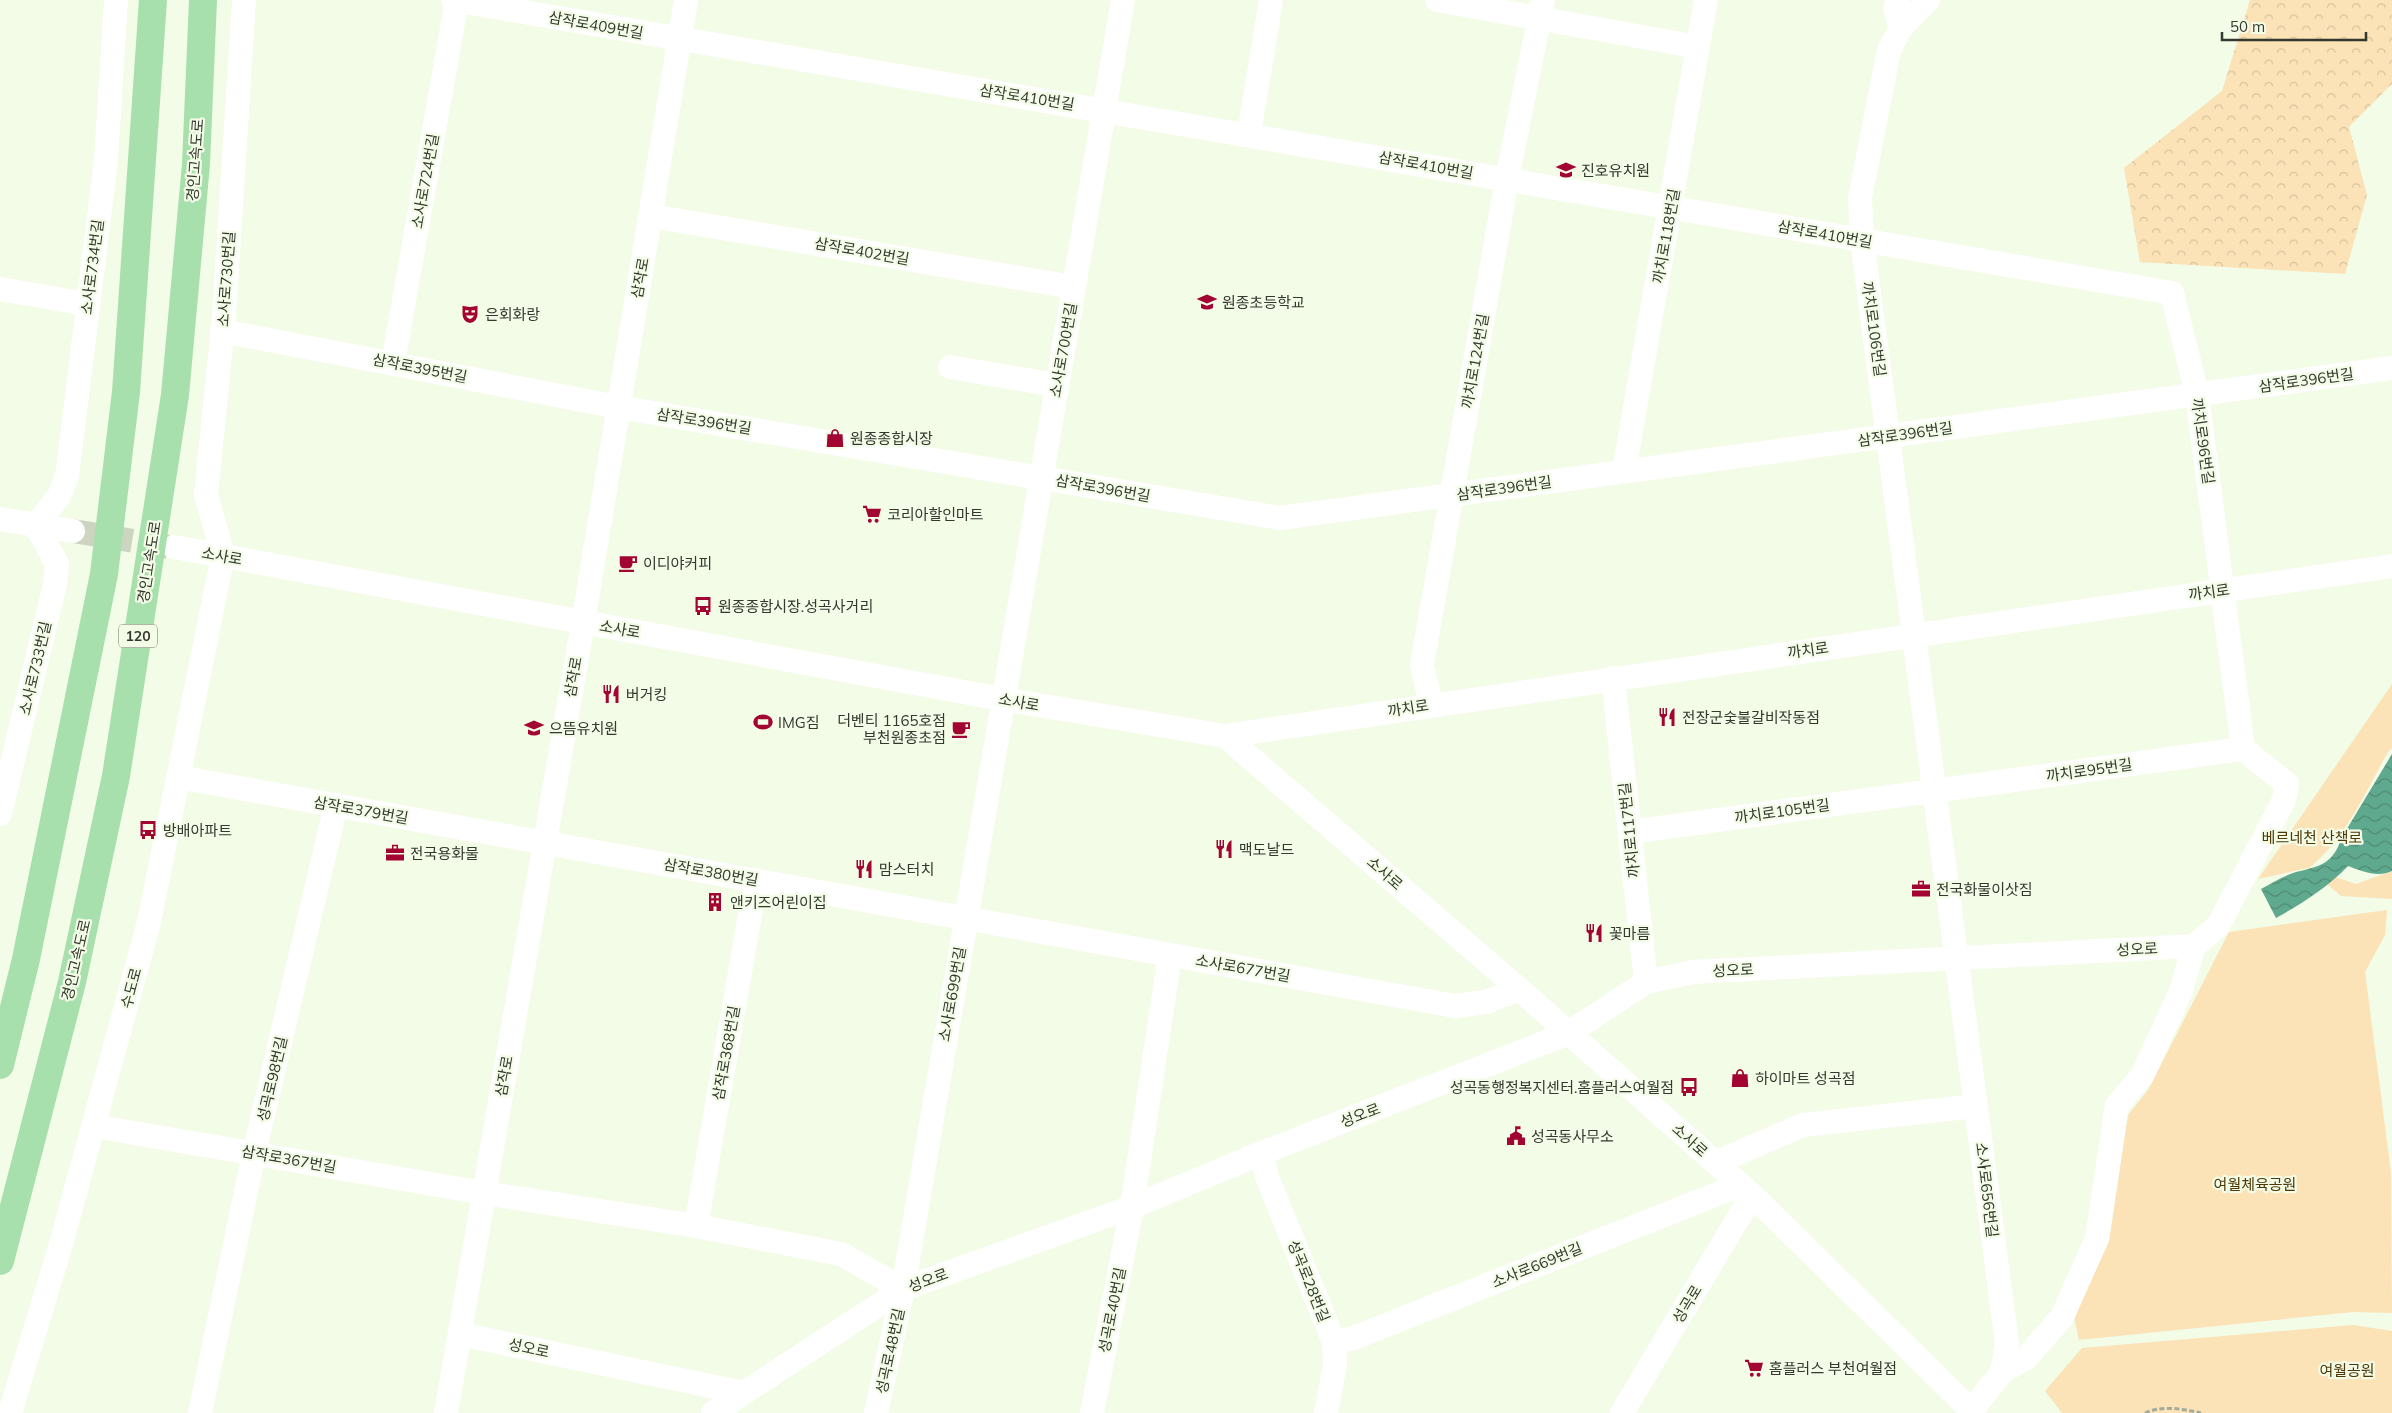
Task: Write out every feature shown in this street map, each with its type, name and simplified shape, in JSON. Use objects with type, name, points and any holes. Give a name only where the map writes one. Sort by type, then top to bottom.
[{"type":"highway","points":[[0,1065],[26,959],[104,574],[126,392],[153,0]]},
{"type":"highway","name":"경인고속도로","points":[[0,1261],[72,982],[116,776],[175,395],[196,164],[203,0]]},
{"type":"street","name":"소사로734번길","points":[[36,525],[58,496],[67,476],[106,160],[116,0]]},
{"type":"street","name":"소사로730번길","points":[[222,556],[206,495],[222,331],[244,0]]},
{"type":"street","name":"삼작로409번길","points":[[456,0],[680,40]]},
{"type":"street","name":"소사로724번길","points":[[393,363],[456,0]]},
{"type":"street","name":"삼작로","points":[[446,1413],[583,623],[686,0]]},
{"type":"street","name":"소사로700번길","points":[[1002,699],[1123,0]]},
{"type":"street","points":[[1249,134],[1271,0]]},
{"type":"street","points":[[1437,0],[1542,9],[1698,47]]},
{"type":"street","name":"까치로118번길","points":[[1624,472],[1706,0]]},
{"type":"street","points":[[1897,0],[1895,8],[1901,28]]},
{"type":"street","name":"까치로106번길","points":[[1914,634],[1862,240],[1860,198],[1889,50],[1901,28],[1928,0]]},
{"type":"street","name":"까치로124번길","points":[[1431,705],[1422,665],[1507,179],[1542,9]]},
{"type":"street","name":"삼작로410번길","points":[[680,40],[1249,134],[2172,293]]},
{"type":"street","name":"삼작로402번길","points":[[650,216],[1074,287]]},
{"type":"street","points":[[0,289],[87,304]]},
{"type":"street","name":"까치로96번길","points":[[2172,293],[2197,394],[2222,590]]},
{"type":"street","name":"삼작로395번길","points":[[222,331],[618,408]]},
{"type":"street","points":[[950,367],[1056,385]]},
{"type":"street","name":"삼작로396번길","points":[[618,408],[1280,518],[2392,368]]},
{"type":"street","points":[[0,519],[74,531]]},
{"type":"street","name":"소사로733번길","points":[[0,814],[8,748],[55,584],[57,564],[36,525]]},
{"type":"street","name":"소사로","points":[[174,547],[1002,699],[1225,736],[1519,989],[1746,1190],[1967,1410]]},
{"type":"street","name":"수도로","points":[[10,1413],[61,1244],[149,922],[222,556]]},
{"type":"street","name":"까치로","points":[[1225,736],[1914,634],[2392,566]]},
{"type":"street","points":[[2002,1372],[2026,1358],[2062,1317],[2096,1238],[2117,1105],[2142,1076],[2181,991],[2194,946],[2218,926],[2284,800],[2287,784],[2243,750],[2222,590]]},
{"type":"street","points":[[1914,634],[1957,959]]},
{"type":"street","name":"까치로117번길","points":[[1612,678],[1646,982]]},
{"type":"street","name":"소사로699번길","points":[[903,1289],[1002,699]]},
{"type":"street","name":"까치로95번길","points":[[1935,791],[2243,750]]},
{"type":"street","name":"삼작로379번길","points":[[178,778],[545,842]]},
{"type":"street","name":"까치로105번길","points":[[1630,832],[1935,791]]},
{"type":"street","name":"성곡로98번길","points":[[200,1413],[254,1153],[336,805]]},
{"type":"street","name":"삼작로380번길","points":[[545,842],[965,917]]},
{"type":"street","name":"삼작로368번길","points":[[696,1226],[756,880]]},
{"type":"street","name":"소사로677번길","points":[[965,917],[1455,1006],[1486,1002],[1519,989]]},
{"type":"street","name":"성오로","points":[[713,1413],[903,1289],[1132,1207],[1262,1153],[1568,1033],[1646,982],[1693,972],[2194,946]]},
{"type":"street","points":[[1132,1207],[1170,954]]},
{"type":"street","name":"소사로656번길","points":[[1957,959],[2007,1343],[2002,1372],[1967,1410]]},
{"type":"street","name":"소사로","points":[[1715,1163],[1803,1124],[1976,1106]]},
{"type":"street","name":"삼작로367번길","points":[[94,1126],[484,1193]]},
{"type":"street","name":"성곡로28번길","points":[[1262,1153],[1267,1177],[1334,1342],[1335,1365],[1326,1413]]},
{"type":"street","name":"소사로669번길","points":[[1334,1342],[1351,1339],[1746,1190]]},
{"type":"street","name":"성곡로","points":[[1622,1413],[1746,1190]]},
{"type":"street","points":[[484,1193],[696,1226],[841,1254],[903,1289]]},
{"type":"street","name":"성곡로40번길","points":[[1092,1413],[1132,1207]]},
{"type":"street","name":"성곡로48번길","points":[[876,1413],[903,1289]]},
{"type":"street","name":"성오로","points":[[460,1334],[744,1393]]},
{"type":"path","points":[[2145,1413],[2156,1408],[2185,1409],[2201,1413]]},
{"type":"green space","points":[[2250,0],[2392,0],[2392,84],[2349,127],[2367,195],[2345,274],[2140,262],[2124,168],[2222,91]]},
{"type":"green space","name":"베르네천 산책로","points":[[2392,684],[2392,748],[2344,829],[2322,857],[2309,868],[2356,884],[2392,871],[2392,899],[2341,896],[2308,868],[2258,879]]},
{"type":"green space","name":"여월체육공원","points":[[2387,910],[2385,935],[2365,972],[2391,1173],[2392,1313],[2353,1312],[2079,1340],[2074,1317],[2109,1242],[2128,1115],[2148,1090],[2229,932]]},
{"type":"green space","name":"여월공원","points":[[2353,1325],[2392,1331],[2392,1413],[2062,1413],[2045,1391],[2082,1348]]},
{"type":"water","points":[[2392,754],[2392,871],[2375,874],[2348,866],[2313,895],[2276,918],[2261,889],[2296,872],[2319,865],[2335,853],[2342,837]]},
{"type":"tunnel","points":[[73,531],[170,547]]},
{"type":"place","name":"진호유치원","points":[[1566,170]]},
{"type":"place","name":"원종초등학교","points":[[1207,302]]},
{"type":"place","name":"은회화랑","points":[[470,314]]},
{"type":"place","name":"원종종합시장","points":[[835,438]]},
{"type":"place","name":"코리아할인마트","points":[[872,514]]},
{"type":"place","name":"이디야커피","points":[[628,563]]},
{"type":"place","name":"원종종합시장.성곡사거리","points":[[703,606]]},
{"type":"place","name":"버거킹","points":[[611,694]]},
{"type":"place","name":"전장군숯불갈비작동점","points":[[1667,717]]},
{"type":"place","name":"IMG짐","points":[[763,722]]},
{"type":"place","name":"으뜸유치원","points":[[534,728]]},
{"type":"place","name":"더벤티 1165호점 부천원종초점","points":[[961,729]]},
{"type":"place","name":"방배아파트","points":[[148,830]]},
{"type":"place","name":"맥도날드","points":[[1224,849]]},
{"type":"place","name":"전국용화물","points":[[395,853]]},
{"type":"place","name":"맘스터치","points":[[864,869]]},
{"type":"place","name":"전국화물이삿짐","points":[[1921,889]]},
{"type":"place","name":"앤키즈어린이집","points":[[715,902]]},
{"type":"place","name":"꽃마름","points":[[1594,933]]},
{"type":"place","name":"하이마트 성곡점","points":[[1740,1078]]},
{"type":"place","name":"성곡동행정복지센터.홈플러스여월점","points":[[1689,1087]]},
{"type":"place","name":"성곡동사무소","points":[[1516,1136]]},
{"type":"place","name":"홈플러스 부천여월점","points":[[1754,1368]]}]
